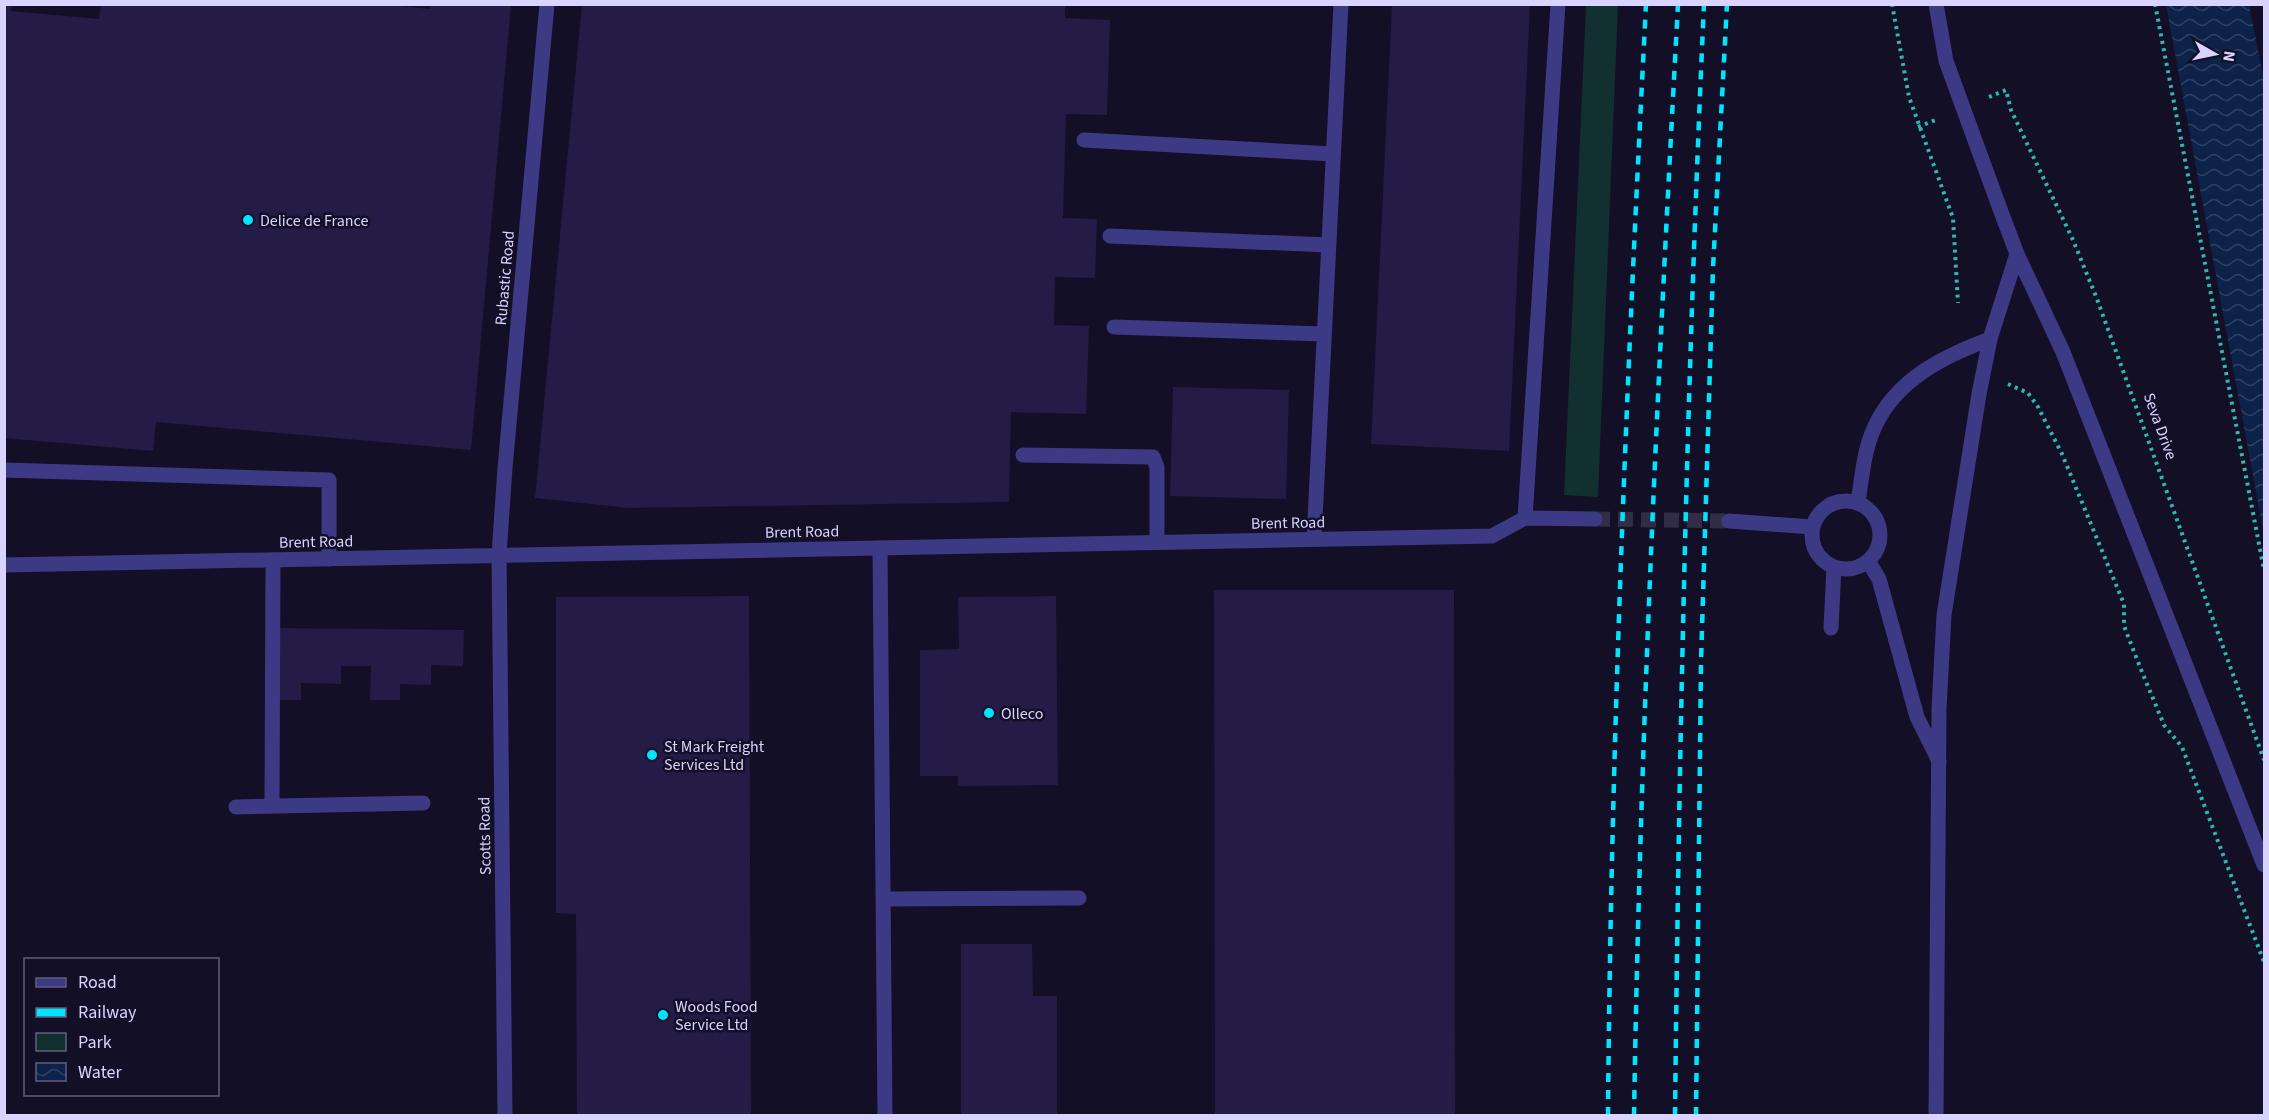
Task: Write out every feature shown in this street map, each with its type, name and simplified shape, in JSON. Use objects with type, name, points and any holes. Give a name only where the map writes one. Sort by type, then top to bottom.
[{"type":"street","name":"Rubastic Road","points":[[500,555],[505,468],[547,4]]},
{"type":"street","points":[[1314,539],[1341,4]]},
{"type":"street","points":[[1525,518],[1558,4]]},
{"type":"street","points":[[1936,4],[1946,61],[2017,254],[2063,352],[2265,865]]},
{"type":"street","points":[[1084,140],[1333,154]]},
{"type":"street","points":[[1110,236],[1329,245]]},
{"type":"street","points":[[1936,1116],[1939,709],[1944,615],[1990,339],[2017,254]]},
{"type":"street","points":[[1114,327],[1324,334]]},
{"type":"street","points":[[1858,502],[1864,463],[1875,426],[1895,395],[1923,371],[1954,352],[1990,339]]},
{"type":"street","points":[[1023,455],[1153,457],[1157,467],[1157,542]]},
{"type":"street","points":[[4,470],[329,480],[329,559]]},
{"type":"street","points":[[1846,500],[1858,502],[1876,517],[1880,529],[1880,541],[1868,561],[1846,569],[1834,567],[1825,563],[1813,547],[1812,527],[1816,516],[1824,507],[1846,500]]},
{"type":"street","name":"Brent Road","points":[[4,565],[1492,536],[1525,518],[1595,519]]},
{"type":"street","points":[[1729,521],[1812,527]]},
{"type":"street","points":[[880,548],[885,1116]]},
{"type":"street","name":"Scotts Road","points":[[500,555],[505,1116]]},
{"type":"street","points":[[272,806],[273,560]]},
{"type":"street","points":[[1868,561],[1879,579],[1917,717],[1940,764]]},
{"type":"street","points":[[1831,628],[1834,567]]},
{"type":"street","points":[[236,807],[423,803]]},
{"type":"street","points":[[883,899],[1079,898]]},
{"type":"path","points":[[1892,4],[1909,98],[1918,126],[1945,190],[1953,218],[1958,303]]},
{"type":"path","points":[[2156,4],[2265,570]]},
{"type":"path","name":"Seva Drive","points":[[1992,96],[2006,90],[2012,110],[2073,240],[2097,299],[2265,760]]},
{"type":"path","points":[[1918,126],[1934,120]]},
{"type":"path","points":[[2005,383],[2028,393],[2062,454],[2124,604],[2124,626],[2142,672],[2164,725],[2182,747],[2265,962]]},
{"type":"green space","points":[[1586,5],[1618,5],[1598,497],[1564,495]]},
{"type":"water","points":[[2166,5],[2249,5],[2264,80],[2264,535]]},
{"type":"building","name":"Delice de France","points":[[4,4],[12,4],[11,11],[99,19],[101,4],[380,4],[430,9],[430,5],[511,5],[471,450],[156,422],[153,451],[4,438]]},
{"type":"building","points":[[582,4],[1065,4],[1065,18],[1110,20],[1107,115],[1066,114],[1063,218],[1097,219],[1095,278],[1055,277],[1054,325],[1089,326],[1086,414],[1011,412],[1009,502],[629,508],[535,498]]},
{"type":"building","points":[[1392,4],[1530,4],[1509,451],[1371,444]]},
{"type":"building","points":[[1173,387],[1289,390],[1286,499],[1170,496]]},
{"type":"building","points":[[1214,590],[1454,590],[1455,1116],[1215,1116]]},
{"type":"building","name":"St Mark Freight Services Ltd","points":[[749,596],[751,1116],[577,1116],[576,914],[556,913],[556,597]]},
{"type":"building","name":"Olleco","points":[[1056,596],[1058,785],[958,786],[958,776],[920,776],[920,650],[959,649],[958,597]]},
{"type":"building","points":[[279,628],[464,630],[463,666],[431,665],[431,685],[400,684],[400,700],[370,700],[371,666],[341,666],[341,684],[301,683],[301,700],[278,700]]},
{"type":"building","points":[[961,944],[1032,944],[1033,996],[1057,996],[1057,1116],[961,1116]]},
{"type":"tunnel","points":[[1595,519],[1729,521]]},
{"type":"railway","points":[[1608,1116],[1621,560],[1646,4]]},
{"type":"railway","points":[[1634,1116],[1651,560],[1678,4]]},
{"type":"railway","points":[[1675,1116],[1685,560],[1704,4]]},
{"type":"railway","points":[[1696,1116],[1701,662],[1713,268],[1727,4]]},
{"type":"place","name":"Delice de France","points":[[248,220]]},
{"type":"place","name":"Olleco","points":[[989,713]]},
{"type":"place","name":"St Mark Freight Services Ltd","points":[[652,755]]},
{"type":"place","name":"Woods Food Service Ltd","points":[[663,1015]]}]
